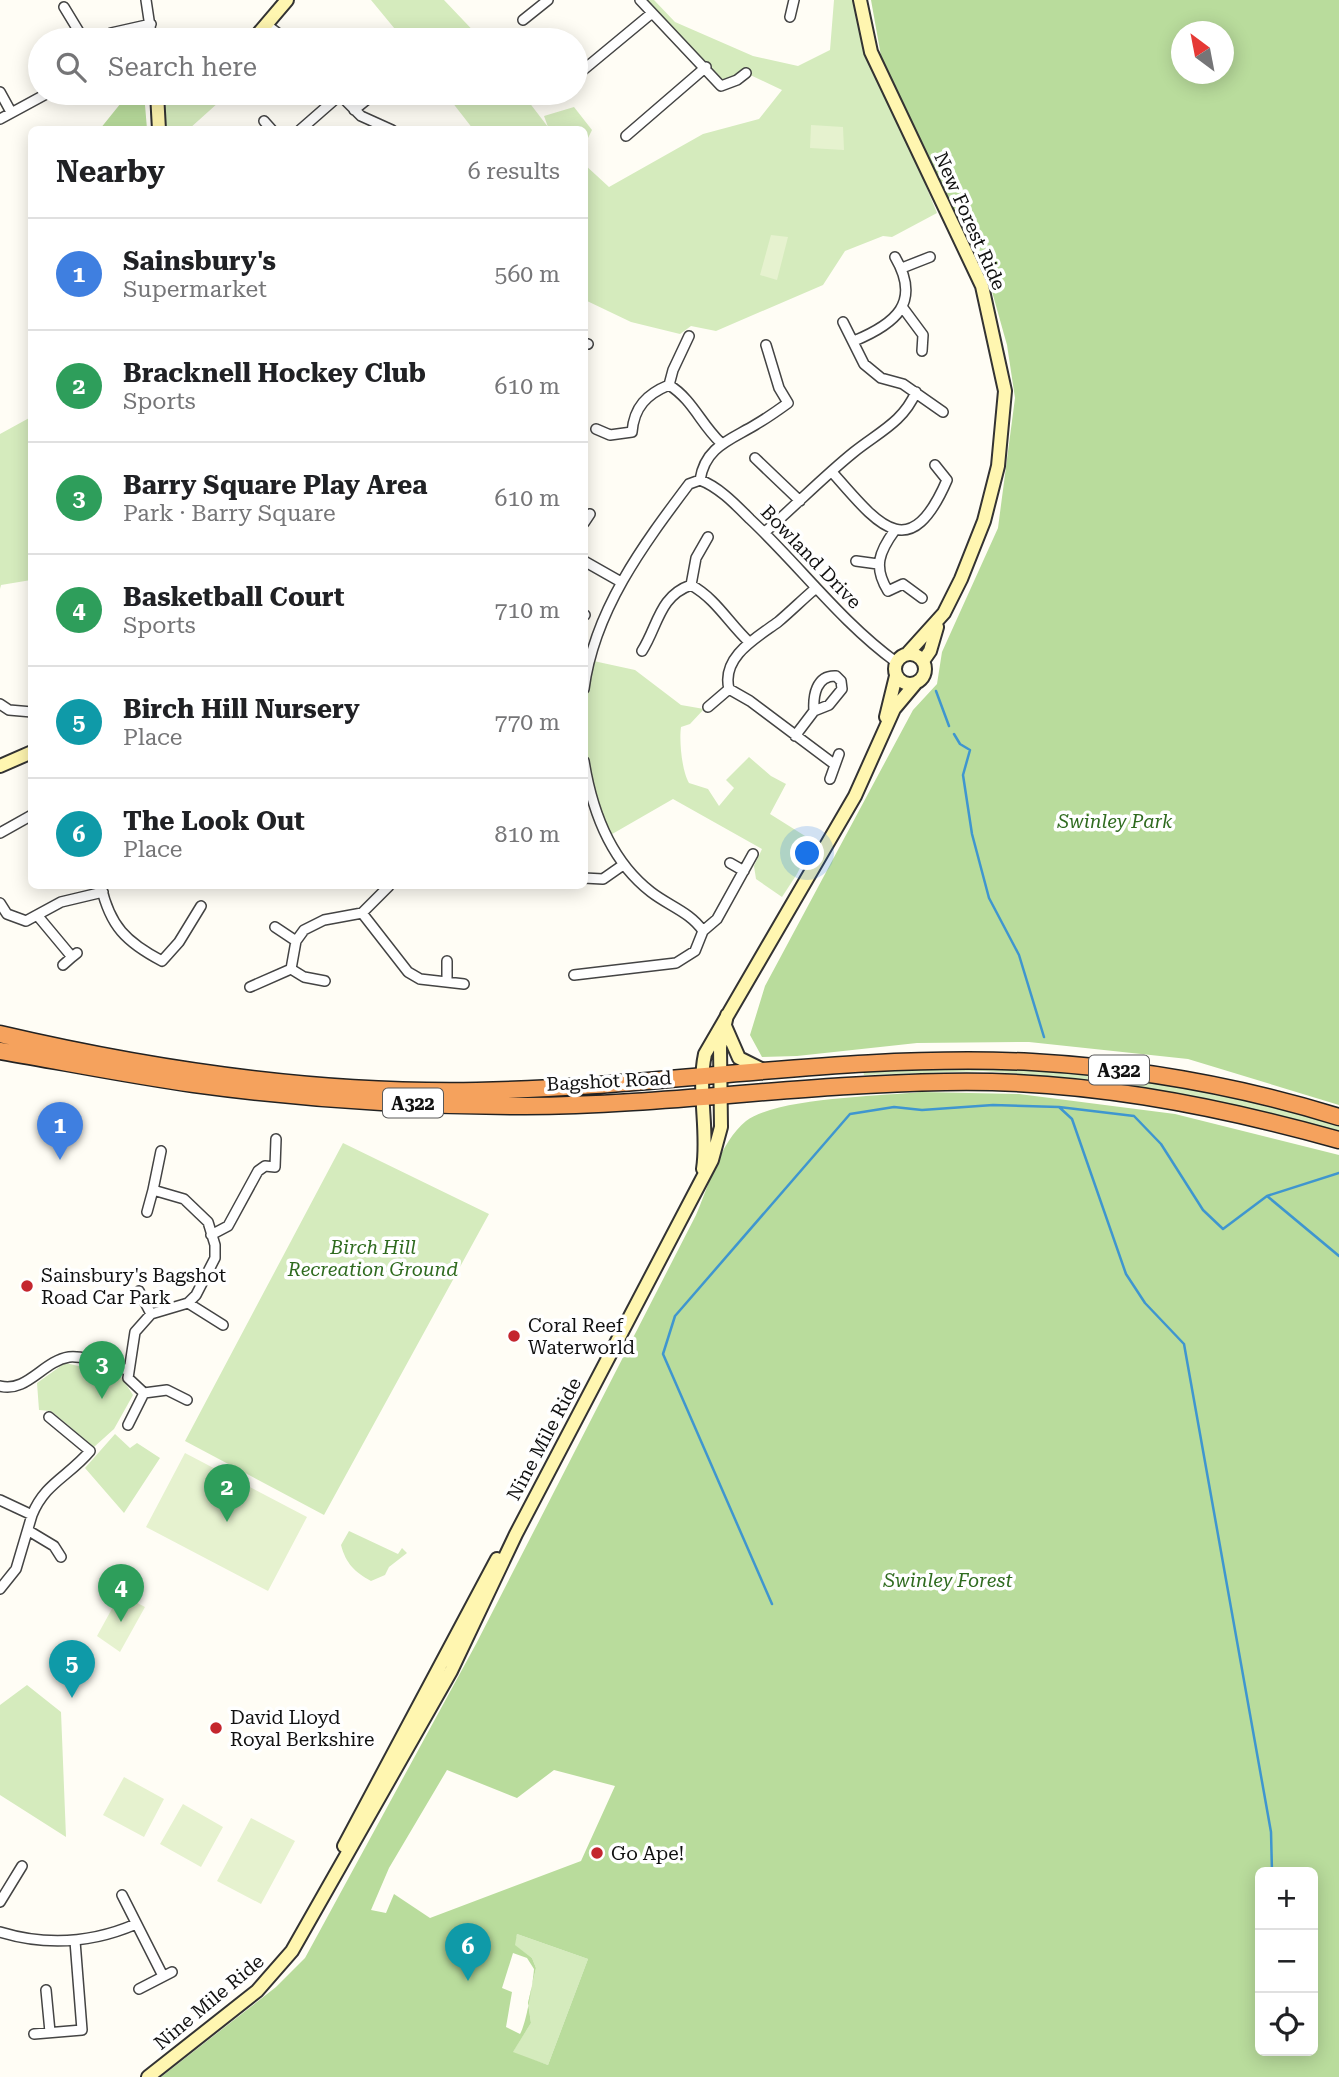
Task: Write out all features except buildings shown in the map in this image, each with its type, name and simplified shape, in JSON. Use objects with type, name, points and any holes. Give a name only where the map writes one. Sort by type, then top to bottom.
[{"type":"highway","name":"A322","points":[[0,1034],[192,1077]]},
{"type":"highway","name":"A322","points":[[0,1051],[192,1077]]},
{"type":"highway","name":"Bagshot Road","points":[[721,1087],[768,1072],[893,1064],[1023,1062],[1137,1072],[1219,1086],[1339,1116]]},
{"type":"highway","name":"Bagshot Road","points":[[192,1077],[343,1100],[527,1106],[703,1084]]},
{"type":"highway","name":"Bagshot Road","points":[[192,1077],[437,1091],[703,1084],[721,1087],[942,1082],[1031,1083],[1116,1091],[1238,1113],[1339,1140]]},
{"type":"main road","points":[[264,28],[287,0]]},
{"type":"main road","name":"New Forest Ride","points":[[860,0],[871,52],[982,286],[1004,391],[999,466],[984,520],[961,579],[938,623],[930,651],[923,661]]},
{"type":"main road","points":[[158,105],[159,126]]},
{"type":"main road","name":"New Forest Ride","points":[[901,658],[938,623]]},
{"type":"main road","points":[[703,1084],[705,1054],[855,796],[894,709],[925,673],[923,661],[917,655],[901,658],[884,727]]},
{"type":"main road","points":[[896,677],[903,683],[915,684]]},
{"type":"main road","points":[[0,766],[28,754]]},
{"type":"main road","points":[[726,1020],[739,1058],[747,1065],[768,1072]]},
{"type":"main road","points":[[721,1087],[720,1048],[726,1020]]},
{"type":"main road","name":"Nine Mile Ride","points":[[702,1176],[706,1135],[703,1084]]},
{"type":"main road","name":"Nine Mile Ride","points":[[148,2077],[270,1979],[292,1951],[332,1879],[342,1850],[499,1554],[516,1534],[640,1301],[717,1147],[721,1127],[721,1087]]},
{"type":"street","points":[[146,0],[151,28]]},
{"type":"street","points":[[523,20],[548,0]]},
{"type":"street","points":[[640,0],[706,67],[721,86],[746,73]]},
{"type":"street","points":[[790,17],[794,0]]},
{"type":"street","points":[[64,7],[77,28]]},
{"type":"street","points":[[588,66],[652,13]]},
{"type":"street","points":[[133,28],[151,24]]},
{"type":"street","points":[[267,25],[271,28]]},
{"type":"street","points":[[626,136],[706,67]]},
{"type":"street","points":[[0,92],[11,112]]},
{"type":"street","points":[[0,119],[28,103]]},
{"type":"street","points":[[304,126],[327,105]]},
{"type":"street","points":[[349,105],[384,126]]},
{"type":"street","points":[[354,110],[360,105]]},
{"type":"street","points":[[264,121],[268,126]]},
{"type":"street","points":[[895,257],[905,280],[903,308],[923,335],[922,351]]},
{"type":"street","points":[[902,268],[930,257]]},
{"type":"street","points":[[854,341],[884,327],[903,308]]},
{"type":"street","points":[[843,322],[864,364],[881,378],[903,384],[943,411]]},
{"type":"street","points":[[669,385],[689,336]]},
{"type":"street","points":[[588,665],[621,582],[645,542],[689,484],[700,480],[702,466],[720,442],[755,425],[788,403],[779,388],[766,345]]},
{"type":"street","points":[[596,429],[610,435],[632,432],[633,418],[649,393],[669,385]]},
{"type":"street","points":[[669,385],[684,394],[702,424],[720,442]]},
{"type":"street","points":[[765,533],[855,451],[897,422],[910,407],[916,392]]},
{"type":"street","points":[[755,458],[800,501]]},
{"type":"street","points":[[832,472],[866,511],[895,530],[909,530],[923,523],[936,505],[947,480],[935,465]]},
{"type":"street","name":"Bowland Drive","points":[[700,480],[709,483],[765,533],[816,588],[901,658]]},
{"type":"street","points":[[895,530],[882,548],[878,564],[880,578],[888,591],[903,584],[922,598]]},
{"type":"street","points":[[691,585],[696,558],[708,537]]},
{"type":"street","points":[[856,561],[878,564]]},
{"type":"street","points":[[588,563],[621,582]]},
{"type":"street","points":[[691,585],[710,596],[725,618],[748,642]]},
{"type":"street","points":[[642,651],[666,601],[691,585]]},
{"type":"street","points":[[729,690],[729,671],[748,642],[780,620],[816,588]]},
{"type":"street","points":[[708,707],[729,690]]},
{"type":"street","points":[[729,690],[750,701],[834,764]]},
{"type":"street","points":[[0,704],[9,709],[28,711]]},
{"type":"street","points":[[796,736],[814,711]]},
{"type":"street","points":[[830,779],[839,754]]},
{"type":"street","points":[[588,782],[604,831],[623,865],[652,893],[690,916],[703,931]]},
{"type":"street","points":[[0,833],[28,816]]},
{"type":"street","points":[[574,975],[676,963],[695,951],[703,931],[717,919],[753,854]]},
{"type":"street","points":[[730,863],[744,871]]},
{"type":"street","points":[[588,878],[603,878],[623,865]]},
{"type":"street","points":[[0,903],[8,914],[26,921],[61,902],[102,889],[115,926],[135,947],[162,961],[179,942],[201,906]]},
{"type":"street","points":[[291,969],[296,941],[304,930],[324,920],[362,913],[386,889]]},
{"type":"street","points":[[362,913],[408,972],[420,979],[464,984]]},
{"type":"street","points":[[37,915],[74,955],[64,965]]},
{"type":"street","points":[[275,927],[296,941]]},
{"type":"street","points":[[447,961],[447,980]]},
{"type":"street","points":[[250,987],[291,969]]},
{"type":"street","points":[[291,969],[304,977],[325,981]]},
{"type":"street","points":[[211,1235],[228,1226],[258,1171],[265,1166],[275,1167],[276,1139]]},
{"type":"street","points":[[147,1212],[161,1151]]},
{"type":"street","points":[[144,1393],[128,1378],[135,1332],[151,1314],[188,1303],[196,1294],[215,1258],[208,1222],[184,1199],[153,1190]]},
{"type":"street","points":[[139,1291],[151,1314]]},
{"type":"street","points":[[188,1303],[223,1325]]},
{"type":"street","points":[[0,1386],[23,1384],[51,1363],[71,1357],[128,1370]]},
{"type":"street","points":[[144,1393],[167,1390],[187,1400]]},
{"type":"street","points":[[128,1425],[144,1393]]},
{"type":"street","points":[[0,1589],[16,1569],[32,1515],[47,1488],[74,1470],[90,1451],[49,1417]]},
{"type":"street","points":[[0,1500],[32,1515]]},
{"type":"street","points":[[29,1531],[54,1546],[61,1557]]},
{"type":"street","points":[[1,1895],[22,1866]]},
{"type":"street","points":[[122,1895],[136,1924],[167,1974],[139,1989]]},
{"type":"street","points":[[0,1932],[47,1941],[75,1941],[136,1924]]},
{"type":"street","points":[[34,2034],[82,2030],[75,1941]]},
{"type":"street","points":[[46,1990],[50,2032]]},
{"type":"green space","points":[[371,0],[444,0],[471,28],[394,28]]},
{"type":"green space","points":[[640,0],[654,0],[675,22],[753,56],[798,66],[830,50],[834,0],[862,0],[871,52],[937,213],[892,237],[883,236],[845,251],[823,285],[716,331],[691,326],[680,334],[631,322],[588,301],[588,168],[609,187],[703,134],[759,119],[782,90],[746,73],[725,84]]},
{"type":"green space","name":"Swinley Park","points":[[871,0],[1339,0],[1339,1105],[1188,1059],[1029,1042],[917,1043],[797,1056],[762,1057],[750,1035],[765,986],[913,710],[937,684],[942,652],[998,528],[1015,398],[1007,345],[991,288],[881,56]]},
{"type":"green space","points":[[119,105],[145,105],[147,126],[102,126]]},
{"type":"green space","points":[[165,105],[216,105],[192,126],[164,126]]},
{"type":"green space","points":[[454,105],[531,105],[547,126],[471,126]]},
{"type":"green space","points":[[574,107],[592,130],[588,138],[588,126],[548,126],[544,116]]},
{"type":"green space","points":[[811,125],[843,127],[844,150],[810,148]]},
{"type":"green space","points":[[771,235],[788,237],[777,280],[760,275]]},
{"type":"green space","points":[[28,419],[28,580],[1,585],[0,589],[0,434]]},
{"type":"green space","points":[[589,660],[635,670],[681,705],[704,709],[690,724],[681,727],[682,756],[689,783],[708,789],[719,806],[734,788],[726,780],[749,757],[771,776],[786,784],[770,814],[813,841],[782,897],[756,879],[754,866],[762,849],[673,799],[607,837],[588,771]]},
{"type":"green space","points":[[1029,1069],[1170,1085],[1238,1098],[1339,1123],[1339,1135],[1093,1080],[983,1071],[864,1075],[863,1072]]},
{"type":"green space","name":"Swinley Forest","points":[[921,1092],[1019,1094],[1175,1114],[1339,1155],[1339,2077],[161,2077],[276,1987],[305,1958],[476,1644],[696,1215],[729,1140],[746,1121],[760,1113],[829,1099]],"holes":[[[447,1770],[517,1798],[554,1770],[615,1786],[581,1861],[430,1918],[394,1894],[386,1913],[371,1910],[389,1868]],[[517,1934],[588,1959],[548,2065],[513,2052],[531,2023],[528,2006],[520,2034],[506,2027],[512,1992],[502,1988],[513,1953],[527,1958],[534,1969],[532,1986],[536,1968],[532,1958],[515,1945]]]},
{"type":"green space","name":"Birch Hill Recreation Ground","points":[[343,1143],[489,1214],[324,1515],[185,1441]]},
{"type":"green space","points":[[65,1363],[120,1375],[133,1395],[114,1429],[94,1447],[51,1411],[39,1410],[37,1383]]},
{"type":"green space","points":[[115,1434],[130,1448],[137,1443],[160,1458],[124,1513],[85,1468]]},
{"type":"green space","points":[[185,1453],[307,1517],[268,1591],[146,1527]]},
{"type":"green space","points":[[349,1531],[398,1554],[402,1548],[407,1553],[389,1567],[385,1575],[371,1581],[348,1562],[341,1545]]},
{"type":"green space","points":[[120,1594],[145,1607],[120,1652],[97,1636]]},
{"type":"green space","points":[[27,1685],[61,1712],[66,1837],[0,1795],[0,1705]]},
{"type":"green space","points":[[124,1777],[164,1799],[144,1837],[103,1815]]},
{"type":"green space","points":[[183,1804],[223,1827],[201,1867],[160,1844]]},
{"type":"green space","points":[[251,1818],[295,1841],[261,1904],[217,1881]]},
{"type":"green space","points":[[517,1934],[588,1959],[548,2065],[512,2053],[531,2023],[528,2003],[536,1968],[532,1958],[514,1945]]},
{"type":"waterway","points":[[936,691],[949,726]]},
{"type":"waterway","points":[[954,734],[960,744],[970,750],[963,775],[972,834],[989,898],[1019,955],[1044,1037]]},
{"type":"waterway","points":[[772,1604],[663,1354],[675,1316],[850,1114],[894,1107],[922,1110],[993,1105],[1059,1107],[1134,1116],[1161,1144],[1203,1210],[1223,1229],[1267,1196],[1339,1256]]},
{"type":"waterway","points":[[1059,1107],[1072,1119],[1126,1274],[1145,1303],[1184,1344],[1271,1832],[1272,1867]]},
{"type":"waterway","points":[[1267,1196],[1339,1173]]},
{"type":"place","name":"Sainsbury's","points":[[60,1160]]},
{"type":"place","name":"Sainsbury's Bagshot Road Car Park","points":[[27,1286]]},
{"type":"place","name":"Coral Reef Waterworld","points":[[514,1336]]},
{"type":"place","name":"Barry Square Play Area","points":[[102,1399]]},
{"type":"place","name":"Bracknell Hockey Club","points":[[227,1522]]},
{"type":"place","name":"Basketball Court","points":[[121,1622]]},
{"type":"place","name":"Birch Hill Nursery","points":[[72,1698]]},
{"type":"place","name":"David Lloyd Royal Berkshire","points":[[216,1728]]},
{"type":"place","name":"Go Ape!","points":[[597,1853]]},
{"type":"place","name":"The Look Out","points":[[468,1981]]}]
